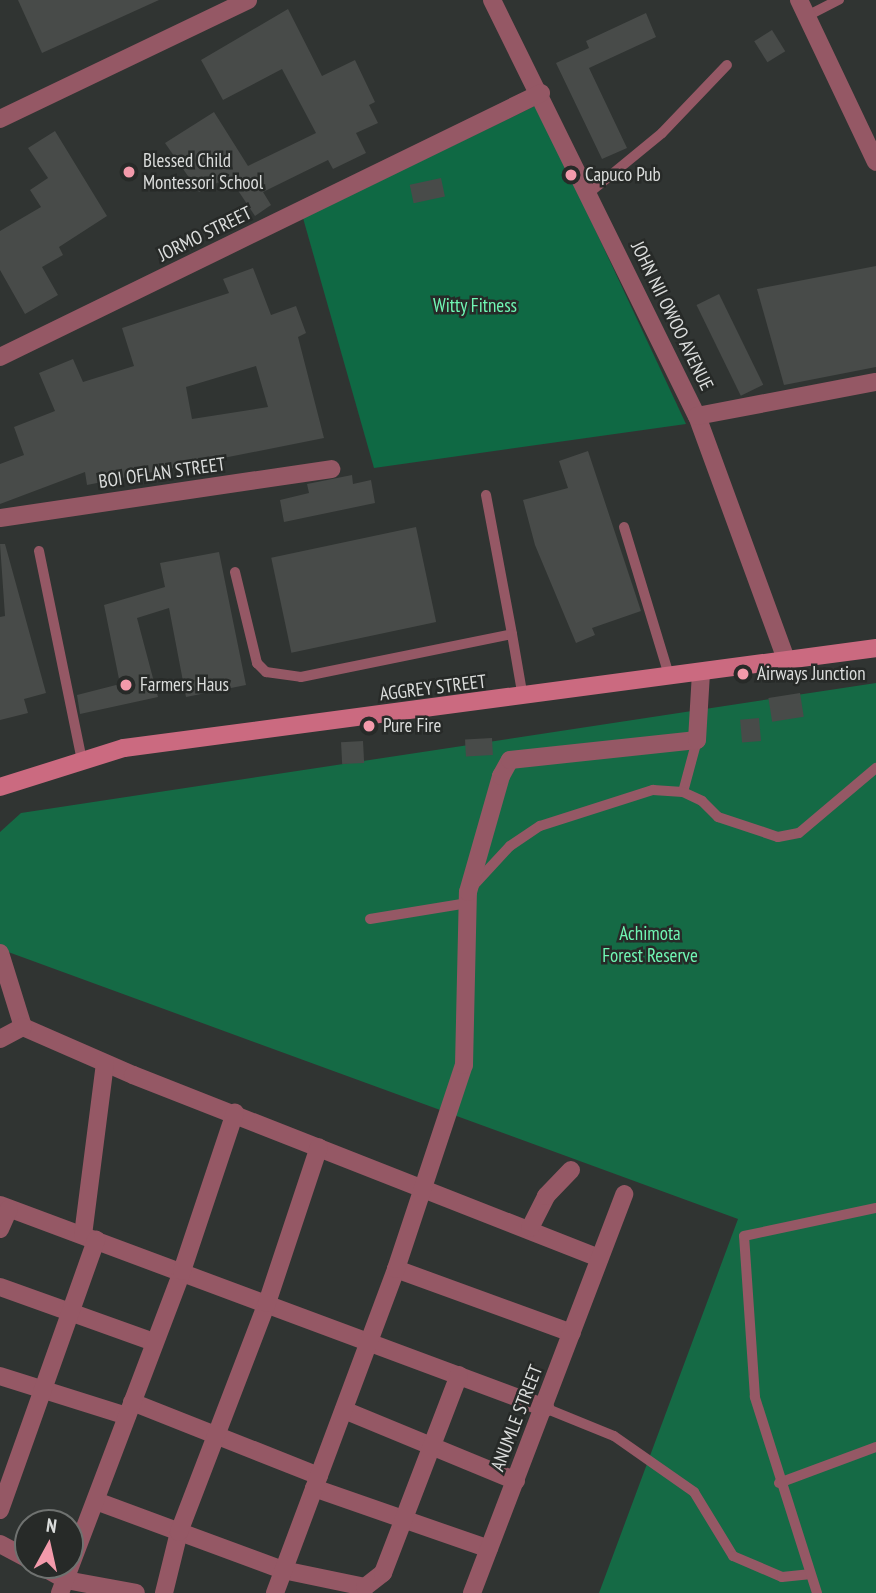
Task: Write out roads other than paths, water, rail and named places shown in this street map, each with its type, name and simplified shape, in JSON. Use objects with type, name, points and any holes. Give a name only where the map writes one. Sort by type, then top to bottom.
[{"type":"main road","name":"AGGREY STREET","points":[[0,787],[124,748],[523,698],[876,648]]},
{"type":"street","points":[[0,119],[248,0]]},
{"type":"street","name":"JOHN NII OWOO AVENUE","points":[[492,0],[541,93],[697,416],[787,662]]},
{"type":"street","points":[[803,8],[876,162]]},
{"type":"street","name":"JORMO STREET","points":[[0,357],[541,93]]},
{"type":"street","points":[[697,416],[876,382]]},
{"type":"street","name":"BOI OFLAN STREET","points":[[0,518],[331,469]]},
{"type":"street","points":[[275,1593],[396,1269],[464,1065],[468,897],[510,760],[697,740],[701,673]]},
{"type":"street","points":[[0,953],[23,1027],[105,1063],[530,1228],[600,1258]]},
{"type":"street","points":[[0,1039],[23,1027]]},
{"type":"street","points":[[0,1510],[71,1310],[90,1238],[105,1063]]},
{"type":"street","points":[[136,1593],[63,1586],[182,1271],[234,1113]]},
{"type":"street","points":[[164,1593],[179,1532],[267,1303],[319,1147]]},
{"type":"street","points":[[530,1228],[546,1196],[571,1170]]},
{"type":"street","name":"ANUMLE STREET","points":[[472,1593],[545,1408],[624,1194]]},
{"type":"street","points":[[0,1229],[4,1207],[545,1408]]},
{"type":"street","points":[[396,1269],[572,1333]]},
{"type":"street","points":[[0,1287],[155,1342]]},
{"type":"street","points":[[96,1501],[283,1570],[365,1587],[383,1573],[459,1375]]},
{"type":"street","points":[[0,1376],[215,1434],[404,1523],[489,1549]]},
{"type":"street","points":[[344,1410],[516,1481]]},
{"type":"lane","points":[[803,8],[839,0]]},
{"type":"lane","points":[[589,193],[662,133],[727,65]]},
{"type":"lane","points":[[486,495],[523,698]]},
{"type":"lane","points":[[624,527],[670,678]]},
{"type":"lane","points":[[39,551],[82,761]]},
{"type":"lane","points":[[235,572],[257,663],[283,678],[512,634]]},
{"type":"lane","points":[[683,792],[697,740]]},
{"type":"lane","points":[[370,919],[468,897],[510,846],[540,826],[653,790],[683,792],[702,801],[718,817],[778,837],[799,833],[876,768]]},
{"type":"lane","points":[[817,1593],[779,1483],[750,1366],[744,1236],[876,1208]]},
{"type":"lane","points":[[545,1408],[614,1436],[694,1492],[733,1556],[782,1577],[810,1574]]},
{"type":"lane","points":[[779,1483],[876,1447]]},
{"type":"place","name":"Blessed Child Montessori School","points":[[129,172]]},
{"type":"place","name":"Capuco Pub","points":[[571,175]]},
{"type":"place","name":"Airways Junction","points":[[743,674]]},
{"type":"place","name":"Farmers Haus","points":[[126,685]]},
{"type":"place","name":"Pure Fire","points":[[369,726]]},
{"type":"park label","name":"Witty Fitness","points":[[475,306]]},
{"type":"park label","name":"Achimota Forest Reserve","points":[[650,945]]}]
